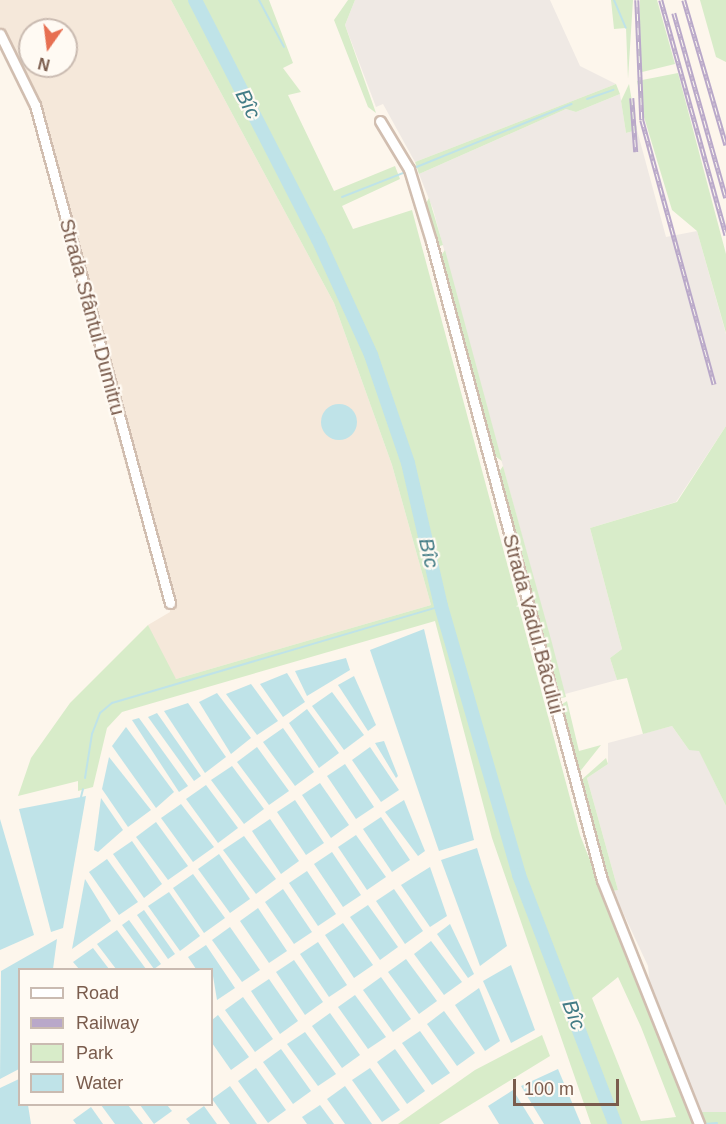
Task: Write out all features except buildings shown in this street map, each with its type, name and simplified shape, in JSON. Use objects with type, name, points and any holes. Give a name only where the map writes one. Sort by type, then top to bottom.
[{"type":"street","name":"Strada Sfântul Dumitru","points":[[0,34],[35,105],[170,603]]},
{"type":"street","name":"Strada Vadul Bâcului","points":[[380,121],[409,169],[432,241],[602,880],[699,1124]]},
{"type":"shaded area","points":[[0,0],[171,0],[334,303],[392,465],[431,605],[176,679],[163,662],[148,625],[170,612],[167,590],[130,482],[24,87],[19,78],[78,78],[78,18],[18,18],[18,76],[0,43]]},
{"type":"shaded area","points":[[355,0],[550,0],[580,66],[616,84],[415,162],[383,104],[376,107],[345,25]]},
{"type":"shaded area","points":[[620,94],[626,133],[637,130],[666,237],[697,231],[726,334],[726,426],[676,502],[590,528],[622,649],[610,658],[617,680],[565,694],[433,209],[419,174],[566,109],[576,112]]},
{"type":"shaded area","points":[[672,726],[689,750],[699,750],[726,806],[726,1112],[711,1115],[700,1112],[650,987],[648,966],[613,891],[618,890],[587,778],[608,764],[608,743]]},
{"type":"green space","points":[[171,0],[269,0],[293,63],[283,68],[301,92],[288,95],[334,191],[395,166],[400,179],[342,206],[353,229],[412,210],[580,835],[694,1124],[591,1124],[492,838],[435,621],[122,712],[107,728],[93,787],[78,791],[78,781],[18,796],[31,758],[70,703],[148,625],[176,679],[431,605],[392,465],[334,303]],"holes":[[[618,977],[641,1027],[676,1117],[641,1121],[592,998]]]},
{"type":"green space","points":[[348,0],[355,0],[345,25],[376,113],[368,107],[334,20]]},
{"type":"green space","points":[[611,0],[633,0],[628,79],[626,28],[614,29]]},
{"type":"green space","points":[[640,0],[657,0],[675,64],[638,73]]},
{"type":"green space","points":[[700,0],[726,0],[726,62],[716,57]]},
{"type":"green space","points":[[678,73],[726,254],[726,333],[697,231],[672,210],[644,117],[637,81]]},
{"type":"green space","points":[[616,84],[620,94],[576,112],[566,109],[419,174],[415,162]]},
{"type":"green space","points":[[629,84],[637,130],[626,133],[621,101]]},
{"type":"green space","points":[[429,198],[443,245],[437,247],[425,205]]},
{"type":"green space","points":[[445,250],[502,461],[492,454],[445,279],[440,257]]},
{"type":"green space","points":[[726,426],[726,806],[699,751],[689,750],[672,726],[643,734],[627,678],[617,680],[610,658],[622,649],[590,528],[677,502]]},
{"type":"green space","points":[[503,466],[566,697],[556,699],[497,475]]},
{"type":"green space","points":[[567,701],[579,751],[601,745],[578,774],[559,706]]},
{"type":"green space","points":[[606,758],[608,764],[587,778],[618,890],[613,891],[579,782]]},
{"type":"green space","points":[[542,1035],[550,1056],[439,1124],[398,1124],[475,1070]]},
{"type":"green space","points":[[700,1112],[726,1112],[726,1124],[705,1124]]},
{"type":"water","points":[[339,404],[352,409],[357,422],[352,435],[339,440],[326,435],[321,422],[326,409]]},
{"type":"water","points":[[424,629],[474,840],[439,851],[370,650]]},
{"type":"water","points":[[346,658],[350,670],[307,696],[295,671]]},
{"type":"water","points":[[287,673],[305,702],[283,717],[260,684]]},
{"type":"water","points":[[354,676],[376,725],[368,731],[338,685]]},
{"type":"water","points":[[251,684],[278,721],[257,735],[226,694]]},
{"type":"water","points":[[332,692],[364,735],[344,750],[312,706]]},
{"type":"water","points":[[217,693],[251,738],[231,754],[199,702]]},
{"type":"water","points":[[188,703],[226,757],[205,773],[164,711]]},
{"type":"water","points":[[307,709],[339,753],[319,768],[289,723]]},
{"type":"water","points":[[157,713],[201,776],[194,781],[148,717]]},
{"type":"water","points":[[139,718],[188,786],[179,792],[132,720]]},
{"type":"water","points":[[126,727],[174,792],[156,808],[112,746]]},
{"type":"water","points":[[283,728],[314,772],[295,786],[263,742]]},
{"type":"water","points":[[384,741],[398,776],[396,778],[375,743]]},
{"type":"water","points":[[257,747],[289,791],[269,805],[237,762]]},
{"type":"water","points":[[370,747],[399,790],[381,802],[352,760]]},
{"type":"water","points":[[109,757],[151,810],[128,827],[102,789]]},
{"type":"water","points":[[345,764],[374,807],[356,819],[327,776]]},
{"type":"water","points":[[232,766],[264,809],[244,824],[211,780]]},
{"type":"water","points":[[320,783],[349,825],[331,838],[302,795]]},
{"type":"water","points":[[206,785],[238,828],[218,843],[186,799]]},
{"type":"water","points":[[86,796],[63,928],[51,932],[19,809]]},
{"type":"water","points":[[101,798],[123,830],[98,852],[94,850]]},
{"type":"water","points":[[295,800],[324,843],[306,855],[277,812]]},
{"type":"water","points":[[404,800],[425,851],[418,856],[385,812]]},
{"type":"water","points":[[181,804],[214,847],[193,862],[161,818]]},
{"type":"water","points":[[381,817],[410,860],[392,872],[363,829]]},
{"type":"water","points":[[0,819],[34,935],[0,950]]},
{"type":"water","points":[[270,819],[299,861],[281,874],[252,831]]},
{"type":"water","points":[[156,822],[188,866],[168,880],[136,837]]},
{"type":"water","points":[[356,835],[386,877],[367,890],[338,847]]},
{"type":"water","points":[[244,836],[276,879],[256,894],[223,850]]},
{"type":"water","points":[[132,841],[162,884],[144,898],[113,854]]},
{"type":"water","points":[[477,848],[507,946],[480,966],[441,860]]},
{"type":"water","points":[[332,852],[361,895],[343,907],[314,864]]},
{"type":"water","points":[[219,854],[250,899],[230,913],[198,869]]},
{"type":"water","points":[[107,859],[138,902],[119,915],[89,872]]},
{"type":"water","points":[[430,867],[447,916],[430,927],[401,885]]},
{"type":"water","points":[[307,871],[336,914],[318,926],[289,883]]},
{"type":"water","points":[[193,874],[225,918],[204,933],[173,888]]},
{"type":"water","points":[[85,879],[111,921],[72,949]]},
{"type":"water","points":[[283,889],[312,932],[294,944],[265,902]]},
{"type":"water","points":[[394,889],[423,931],[405,944],[376,901]]},
{"type":"water","points":[[169,892],[200,936],[180,951],[148,906]]},
{"type":"water","points":[[368,905],[398,947],[380,960],[350,917]]},
{"type":"water","points":[[258,908],[287,951],[269,963],[240,921]]},
{"type":"water","points":[[144,910],[175,954],[168,959],[137,915]]},
{"type":"water","points":[[129,920],[161,964],[153,968],[122,925]]},
{"type":"water","points":[[343,923],[373,965],[354,978],[325,935]]},
{"type":"water","points":[[450,924],[474,974],[468,978],[437,934]]},
{"type":"water","points":[[230,927],[260,970],[242,982],[212,940]]},
{"type":"water","points":[[117,930],[145,968],[115,968],[97,944]]},
{"type":"water","points":[[57,939],[53,968],[18,968],[18,1070],[0,1079],[1,971]]},
{"type":"water","points":[[431,941],[462,982],[444,995],[414,954]]},
{"type":"water","points":[[318,942],[347,985],[329,997],[300,954]]},
{"type":"water","points":[[206,945],[235,988],[217,1000],[213,968],[195,968],[188,957]]},
{"type":"water","points":[[93,948],[108,968],[78,968],[73,962]]},
{"type":"water","points":[[406,959],[437,1001],[419,1014],[388,972]]},
{"type":"water","points":[[294,960],[323,1002],[305,1015],[276,972]]},
{"type":"water","points":[[511,965],[535,1030],[511,1043],[483,981]]},
{"type":"water","points":[[381,977],[411,1019],[393,1032],[363,990]]},
{"type":"water","points":[[269,979],[298,1021],[280,1034],[251,991]]},
{"type":"water","points":[[479,988],[500,1041],[485,1051],[455,1005]]},
{"type":"water","points":[[355,995],[386,1037],[368,1049],[338,1007]]},
{"type":"water","points":[[243,997],[273,1039],[255,1052],[225,1010]]},
{"type":"water","points":[[444,1011],[475,1053],[457,1066],[427,1024]]},
{"type":"water","points":[[330,1013],[360,1055],[342,1068],[312,1026]]},
{"type":"water","points":[[218,1015],[249,1057],[231,1070],[213,1044],[213,1019]]},
{"type":"water","points":[[420,1031],[450,1073],[432,1085],[402,1043]]},
{"type":"water","points":[[305,1032],[336,1074],[318,1086],[287,1044]]},
{"type":"water","points":[[281,1049],[311,1091],[293,1104],[263,1062]]},
{"type":"water","points":[[395,1049],[425,1091],[407,1104],[377,1062]]},
{"type":"water","points":[[256,1068],[286,1110],[268,1123],[238,1081]]},
{"type":"water","points":[[370,1068],[400,1110],[382,1122],[352,1080]]},
{"type":"water","points":[[558,1069],[581,1124],[544,1124],[521,1086]]},
{"type":"water","points":[[18,1079],[18,1106],[28,1106],[31,1124],[0,1124],[0,1088]]},
{"type":"water","points":[[230,1086],[257,1124],[230,1124],[213,1098]]},
{"type":"water","points":[[345,1086],[372,1124],[345,1124],[327,1099]]},
{"type":"water","points":[[513,1090],[534,1124],[499,1124],[488,1106]]},
{"type":"water","points":[[320,1105],[334,1124],[307,1124],[302,1117]]},
{"type":"water","points":[[102,1106],[129,1106],[143,1124],[115,1124]]},
{"type":"water","points":[[141,1106],[168,1106],[172,1111],[154,1124]]},
{"type":"water","points":[[204,1106],[217,1124],[190,1124],[186,1119]]},
{"type":"water","points":[[91,1107],[103,1124],[76,1124],[73,1120]]},
{"type":"waterway","name":"Bîc","points":[[195,0],[318,239],[371,355],[408,463],[441,606],[519,875],[615,1124]]},
{"type":"waterway","points":[[259,0],[284,47]]},
{"type":"waterway","points":[[614,0],[626,28]]},
{"type":"waterway","points":[[587,99],[613,90]]},
{"type":"waterway","points":[[414,168],[572,104]]},
{"type":"waterway","points":[[342,197],[403,173]]},
{"type":"waterway","points":[[85,778],[92,734],[100,713],[112,703],[441,606]]},
{"type":"waterway","points":[[81,797],[83,789]]},
{"type":"waterway","points":[[704,1124],[717,1123]]},
{"type":"railway","points":[[637,0],[642,120],[714,384]]},
{"type":"railway","points":[[661,0],[726,235]]},
{"type":"railway","points":[[684,0],[726,145]]},
{"type":"railway","points":[[674,13],[726,198]]},
{"type":"railway","points":[[632,98],[636,152]]}]
